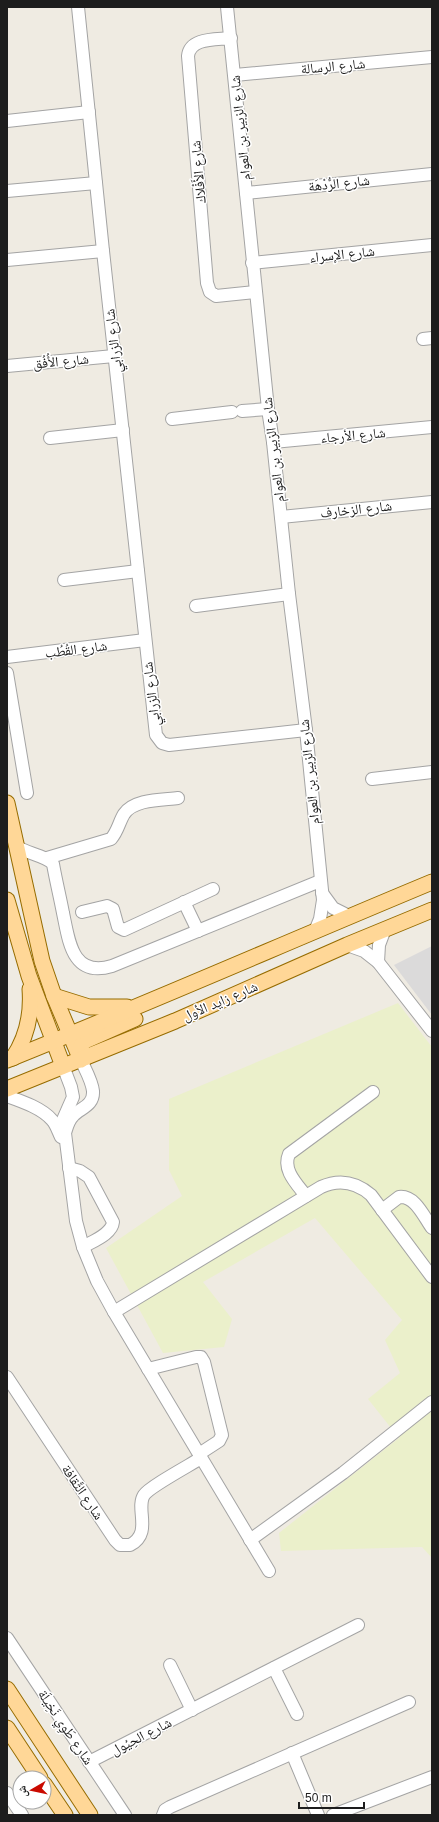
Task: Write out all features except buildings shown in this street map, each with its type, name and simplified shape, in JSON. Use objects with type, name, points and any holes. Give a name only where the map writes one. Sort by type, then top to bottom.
[{"type":"main road","points":[[7,803],[42,961],[54,996],[70,1034],[83,1059]]},
{"type":"main road","name":"شارع زايد الأول","points":[[70,1034],[225,971],[349,916],[432,882]]},
{"type":"main road","points":[[7,900],[29,976],[59,1055]]},
{"type":"main road","name":"شارع زايد الأول","points":[[10,1059],[59,1055],[83,1059],[432,910]]},
{"type":"main road","points":[[83,1059],[80,1050],[83,1042],[203,990],[225,971]]},
{"type":"main road","points":[[10,1059],[24,1040],[27,1027],[30,1001],[29,976]]},
{"type":"main road","points":[[54,996],[89,1007],[113,1008],[140,1006]]},
{"type":"main road","points":[[7,1078],[59,1055],[66,1049],[70,1034]]},
{"type":"main road","name":"شارع زايد الأول","points":[[7,1089],[59,1055]]},
{"type":"main road","points":[[7,1689],[90,1815]]},
{"type":"main road","points":[[7,1728],[35,1770]]},
{"type":"main road","points":[[52,1796],[65,1815]]},
{"type":"street","name":"شارع الزرابي","points":[[78,7],[102,252],[123,430],[155,732],[157,738],[162,744],[169,745],[306,730]]},
{"type":"street","name":"شارع الزبير بن العوام","points":[[227,7],[235,75],[255,292],[306,730],[321,887],[322,913],[315,931]]},
{"type":"street","name":"شارع الأَفْلاك","points":[[231,38],[195,43],[190,49],[188,56],[207,283],[210,292],[216,296],[255,292]]},
{"type":"street","name":"شارع الرسالة","points":[[235,75],[432,57]]},
{"type":"street","points":[[7,121],[89,112]]},
{"type":"street","name":"شارع الرُّدْهَة","points":[[246,193],[432,174]]},
{"type":"street","points":[[7,191],[96,182]]},
{"type":"street","name":"شارع الإسراء","points":[[252,263],[432,245]]},
{"type":"street","points":[[7,260],[102,252]]},
{"type":"street","name":"شارع الأُفُق","points":[[7,366],[114,356]]},
{"type":"street","points":[[172,419],[268,409]]},
{"type":"street","name":"شارع الأرجاء","points":[[273,442],[432,427]]},
{"type":"street","points":[[50,438],[123,430]]},
{"type":"street","name":"شارع الزخارف","points":[[281,517],[432,502]]},
{"type":"street","points":[[64,580],[138,571]]},
{"type":"street","points":[[196,606],[289,594]]},
{"type":"street","name":"شارع القُطُب","points":[[7,657],[145,640]]},
{"type":"street","points":[[7,673],[27,793]]},
{"type":"street","points":[[372,779],[432,772]]},
{"type":"street","points":[[24,880],[28,870],[44,858],[111,839],[117,832],[125,813],[134,806],[178,798]]},
{"type":"street","points":[[17,847],[44,858],[53,864],[71,949],[81,962],[88,966],[100,968],[112,966],[198,931],[321,887],[333,908],[349,916]]},
{"type":"street","points":[[82,912],[107,906],[113,909],[118,927],[124,930],[213,889]]},
{"type":"street","points":[[184,902],[198,931]]},
{"type":"street","points":[[378,962],[379,945],[385,929]]},
{"type":"street","points":[[347,945],[364,951],[378,962],[432,1031]]},
{"type":"street","points":[[59,1055],[71,1087],[73,1097],[62,1124],[61,1137]]},
{"type":"street","points":[[83,1059],[92,1085],[93,1095],[90,1103],[73,1116],[67,1124],[65,1133],[76,1221],[84,1247],[97,1281],[114,1312],[269,1571]]},
{"type":"street","points":[[306,1196],[288,1171],[286,1162],[289,1154],[373,1092]]},
{"type":"street","points":[[7,1096],[31,1106],[53,1120],[61,1137],[69,1168]]},
{"type":"street","points":[[69,1168],[80,1171],[89,1177],[113,1222],[112,1228],[108,1232],[84,1247]]},
{"type":"street","points":[[114,1312],[306,1196],[332,1182],[343,1182],[364,1188],[371,1195],[432,1277]]},
{"type":"street","points":[[382,1210],[399,1197],[408,1198],[413,1201],[432,1228]]},
{"type":"street","points":[[148,1369],[196,1357],[201,1357],[204,1362],[222,1436],[219,1441],[200,1456]]},
{"type":"street","name":"شارع الثَّقافة","points":[[7,1377],[12,1396],[120,1545],[130,1545],[138,1538],[143,1521],[142,1499],[148,1490],[200,1456]]},
{"type":"street","points":[[250,1540],[344,1472],[432,1402]]},
{"type":"street","name":"شارع الحِيُول","points":[[89,1762],[358,1625]]},
{"type":"street","name":"شارع طَوِي نَخِيلَة","points":[[7,1638],[126,1815]]},
{"type":"street","points":[[170,1665],[192,1710]]},
{"type":"street","points":[[274,1668],[296,1714]]},
{"type":"street","points":[[163,1815],[165,1810],[170,1807],[409,1702]]},
{"type":"street","points":[[292,1753],[318,1815]]},
{"type":"street","points":[[333,1815],[432,1777]]},
{"type":"street","points":[[7,1793],[22,1815]]},
{"type":"shaded area","points":[[432,946],[432,1015],[394,965]]},
{"type":"green space","points":[[398,1003],[432,1047],[432,1558],[422,1547],[281,1551],[279,1533],[399,1438],[368,1399],[400,1373],[385,1340],[402,1320],[315,1218],[203,1282],[232,1319],[224,1347],[163,1353],[106,1248],[182,1196],[169,1170],[169,1099]]}]
